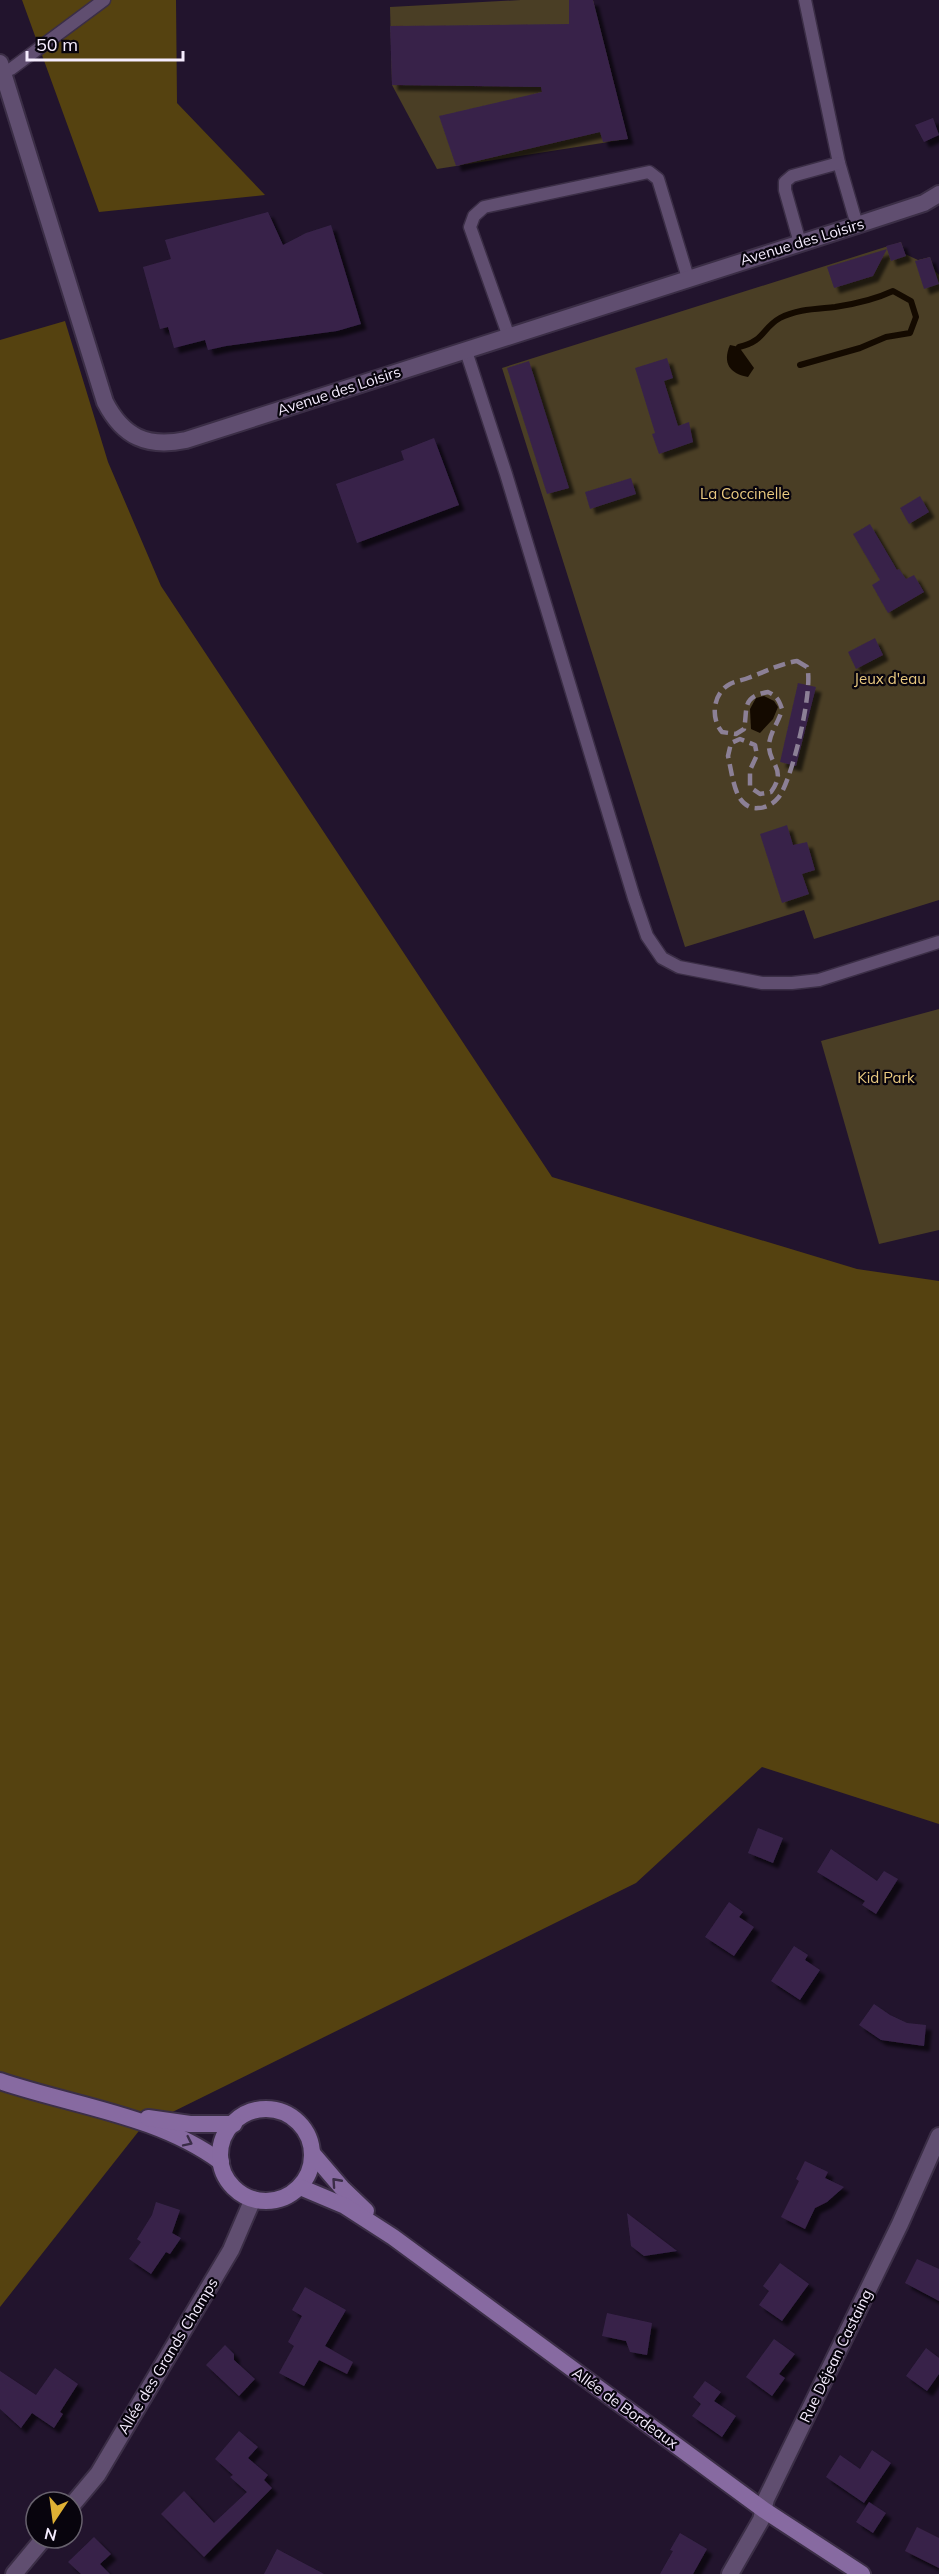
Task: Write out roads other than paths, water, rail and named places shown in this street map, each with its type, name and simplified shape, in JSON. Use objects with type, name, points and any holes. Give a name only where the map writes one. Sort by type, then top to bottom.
[{"type":"main road","points":[[0,2080],[178,2137],[221,2162]]},
{"type":"main road","points":[[93,2108],[190,2124],[234,2124]]},
{"type":"main road","points":[[270,2109],[294,2118],[305,2129],[312,2153],[311,2168],[300,2187],[286,2197],[269,2201],[253,2199],[235,2189],[225,2176],[221,2162],[221,2145],[227,2131],[241,2117],[255,2111],[270,2109]]},
{"type":"main road","name":"Allée de Bordeaux","points":[[312,2153],[342,2188],[393,2236]]},
{"type":"main road","name":"Allée de Bordeaux","points":[[300,2187],[345,2206],[393,2236],[764,2510],[862,2574]]},
{"type":"street","name":"Avenue des Loisirs","points":[[1,67],[105,402],[115,421],[129,433],[146,441],[169,443],[186,440],[932,202],[939,194]]},
{"type":"street","name":"Rue Déjean Castaing","points":[[730,2574],[761,2520],[766,2499],[900,2224],[939,2136]]},
{"type":"street","name":"Allée des Grands Champs","points":[[84,2491],[98,2474],[231,2250],[253,2199]]},
{"type":"street","points":[[14,2574],[34,2550]]},
{"type":"lane","points":[[1,67],[11,69],[104,0]]},
{"type":"lane","points":[[805,0],[839,163],[858,225]]},
{"type":"lane","points":[[800,243],[785,190],[785,182],[792,176],[839,163]]},
{"type":"lane","points":[[509,337],[470,227],[474,216],[484,207],[649,172],[658,179],[688,278]]},
{"type":"lane","points":[[466,351],[520,519],[634,898],[647,936],[656,952],[669,963],[699,971],[762,983],[792,983],[827,977],[939,942]]},
{"type":"waterway","points":[[739,347],[759,338],[774,322],[793,313],[857,303],[893,291],[911,301],[916,317],[910,333],[886,337],[860,348],[800,365]]},
{"type":"railway","points":[[797,661],[807,667],[808,678],[805,713],[795,755],[784,789],[778,798],[767,806],[752,808],[743,802],[735,788],[728,756],[731,743],[740,739],[755,745],[757,755],[750,770],[750,787],[760,794],[771,792],[776,784],[778,772],[769,751],[769,744],[782,709],[774,695],[768,692],[759,694],[747,704],[744,729],[736,734],[722,732],[716,720],[717,699],[724,688],[730,684],[797,661]]},
{"type":"park label","name":"La Coccinelle","points":[[745,494]]},
{"type":"park label","name":"Jeux d'eau","points":[[890,679]]},
{"type":"park label","name":"Kid Park","points":[[886,1078]]}]
